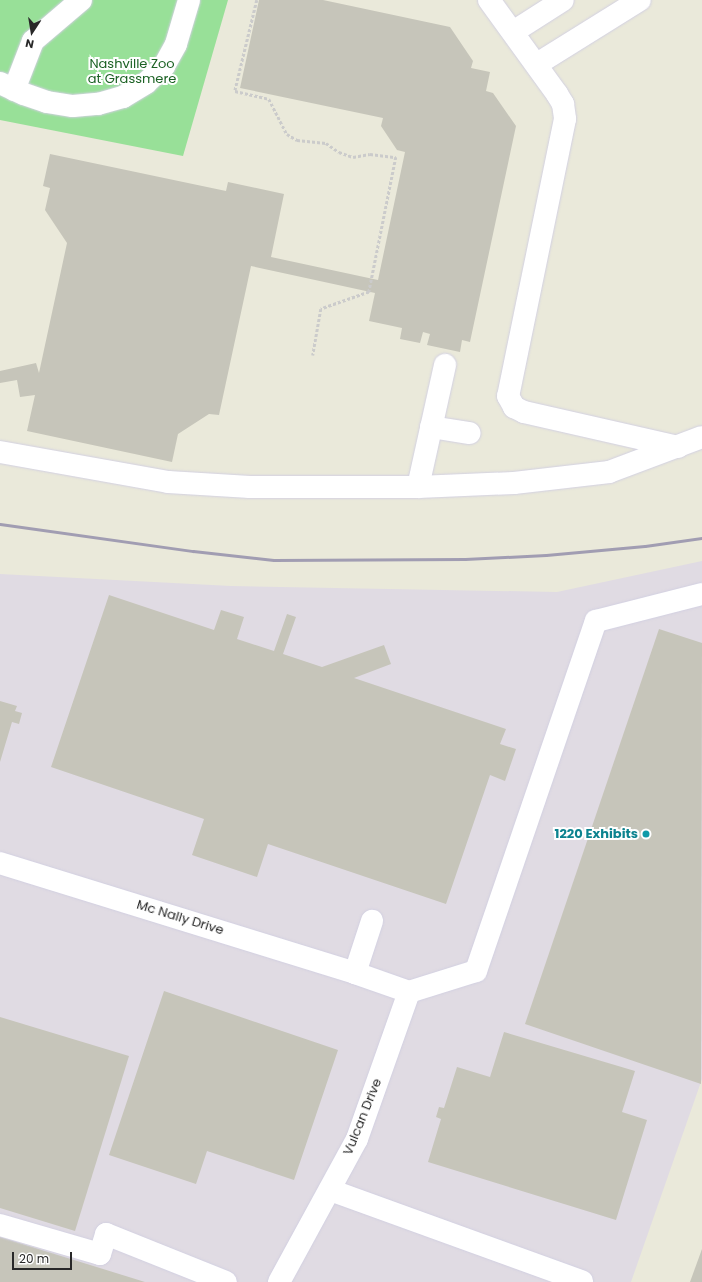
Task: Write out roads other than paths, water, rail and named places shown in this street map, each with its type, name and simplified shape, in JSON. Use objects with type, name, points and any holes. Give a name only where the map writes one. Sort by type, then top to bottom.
[{"type":"street","points":[[82,0],[33,41],[7,86],[47,102],[73,106],[98,104],[123,97],[146,83],[164,66],[176,44],[189,0]]},
{"type":"street","points":[[489,0],[537,64],[563,104],[565,119],[508,396],[514,407],[524,412],[678,447]]},
{"type":"street","points":[[513,32],[563,0]]},
{"type":"street","points":[[537,64],[640,0]]},
{"type":"street","points":[[418,487],[445,365]]},
{"type":"street","points":[[431,427],[470,433]]},
{"type":"street","points":[[0,452],[168,482],[250,488],[418,487],[514,483],[609,472],[702,438]]},
{"type":"street","points":[[372,921],[357,974],[409,992],[476,971],[596,621],[702,594]]},
{"type":"street","name":"Mc Nally Drive","points":[[0,863],[357,974]]},
{"type":"street","name":"Vulcan Drive","points":[[284,1280],[357,1139],[409,992]]},
{"type":"street","points":[[330,1190],[582,1281]]},
{"type":"street","points":[[0,1225],[100,1254],[106,1234],[226,1282]]},
{"type":"railway","points":[[0,524],[193,551],[274,560],[465,559],[546,555],[645,546],[702,538]]},
{"type":"place","name":"1220 Exhibits","points":[[646,834]]},
{"type":"park label","name":"Nashville Zoo at Grassmere","points":[[132,72]]}]
